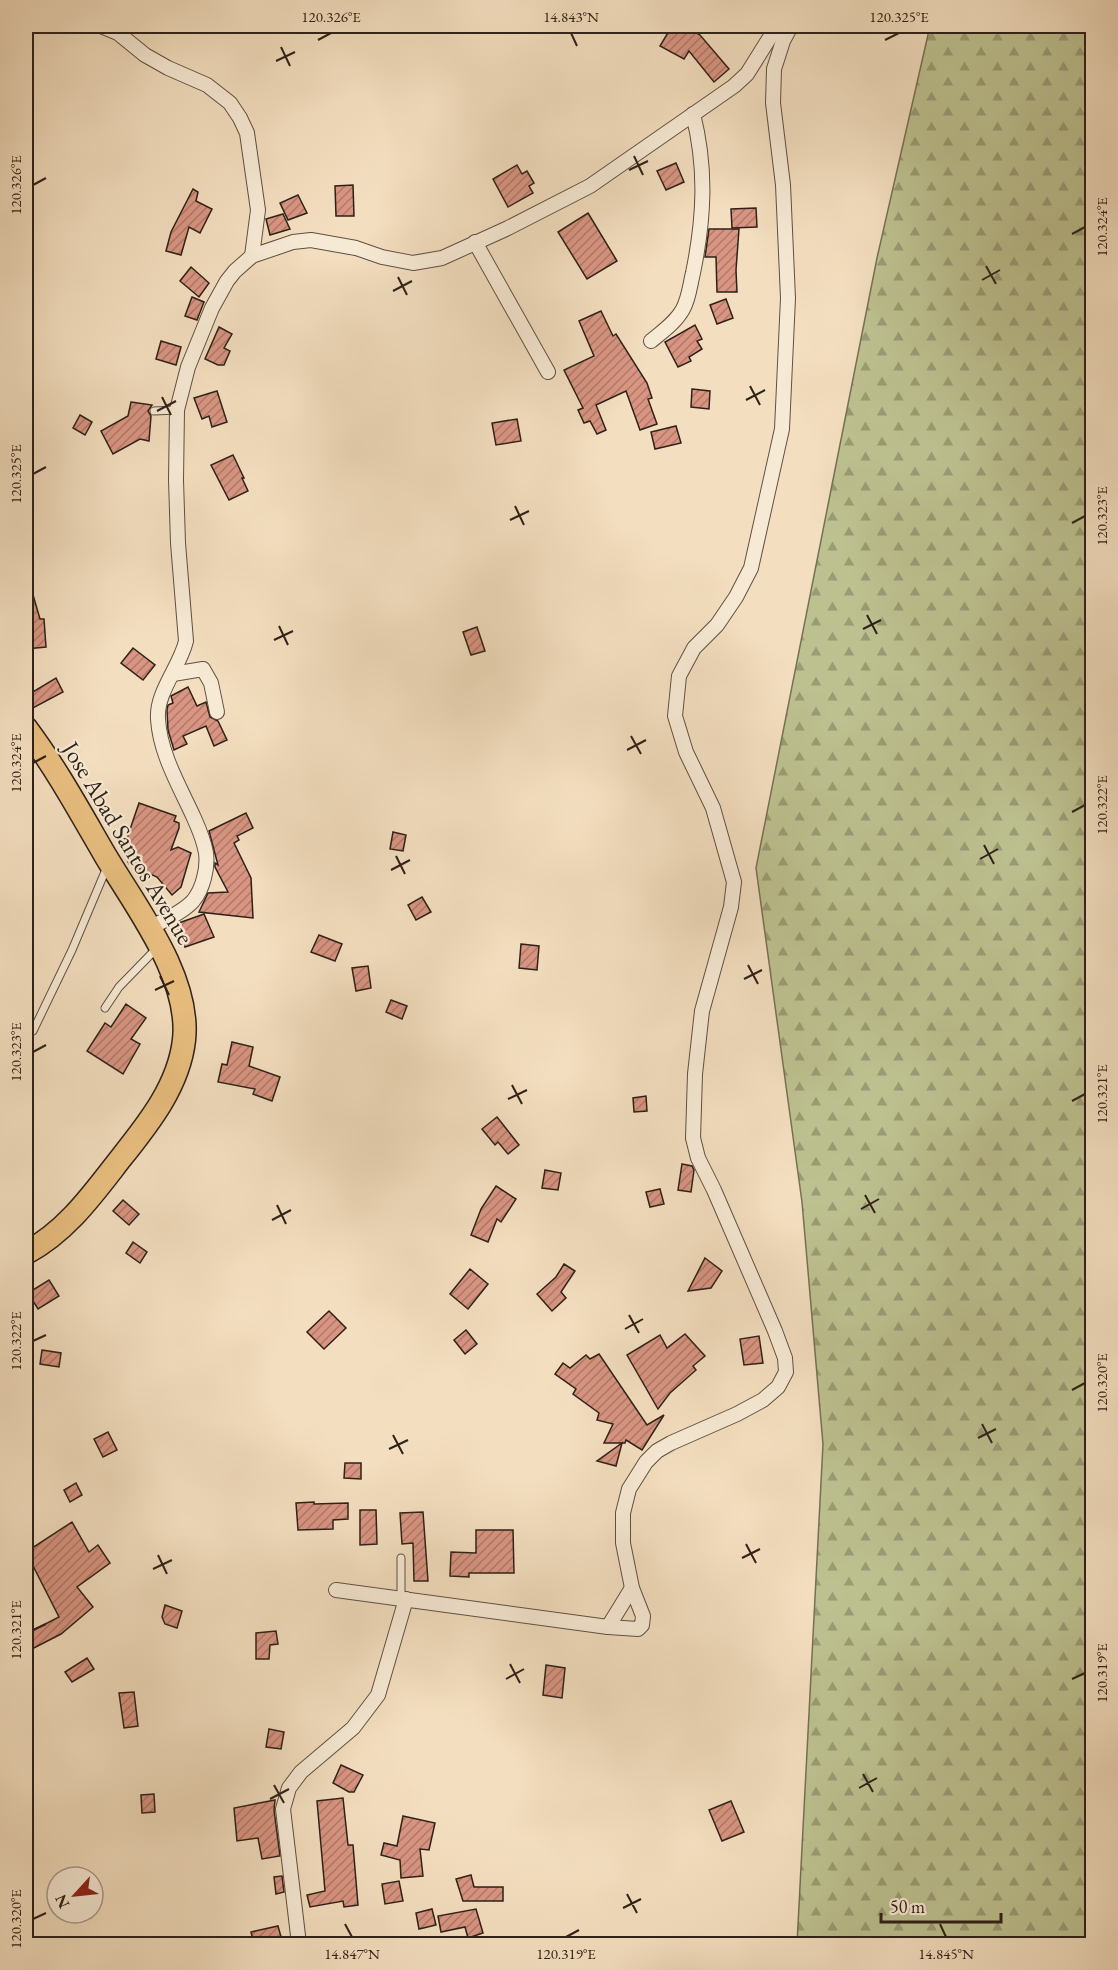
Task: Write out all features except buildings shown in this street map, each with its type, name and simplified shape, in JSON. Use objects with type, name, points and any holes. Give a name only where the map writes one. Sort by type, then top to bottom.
[{"type":"highway","name":"Jose Abad Santos Avenue","points":[[26,728],[52,766],[155,937],[182,998],[184,1038],[177,1070],[166,1096],[131,1146],[65,1227],[26,1253]]},
{"type":"street","points":[[101,26],[118,33],[145,55],[168,68],[207,85],[230,103],[240,118],[247,133],[258,210],[252,256]]},
{"type":"street","points":[[155,937],[192,902],[200,891],[206,869],[206,854],[202,838],[166,755],[158,717],[160,703],[186,641],[177,532],[177,410],[188,367],[212,308],[226,281],[252,256],[293,242],[312,240],[356,248],[382,257],[413,263],[442,258],[590,186],[721,96],[747,74],[777,26]]},
{"type":"street","points":[[336,1590],[608,1627],[638,1629],[642,1624],[642,1616],[632,1588],[623,1543],[623,1513],[629,1489],[646,1462],[657,1451],[763,1400],[778,1386],[786,1372],[785,1358],[775,1330],[698,1158],[693,1138],[695,1074],[702,1011],[732,907],[734,882],[713,808],[686,752],[675,716],[679,676],[694,648],[717,625],[736,597],[751,568],[782,429],[788,298],[783,185],[773,103],[774,69],[783,41],[791,26]]},
{"type":"street","points":[[651,341],[678,316],[684,307],[699,244],[703,170],[693,114]]},
{"type":"street","points":[[475,242],[548,372]]},
{"type":"street","points":[[173,674],[203,669],[211,683],[217,712]]},
{"type":"street","points":[[608,1627],[632,1588]]},
{"type":"street","points":[[299,1944],[283,1809],[289,1788],[301,1772],[353,1728],[378,1695],[404,1599]]},
{"type":"lane","points":[[154,411],[177,410]]},
{"type":"lane","points":[[33,1031],[72,950],[109,862]]},
{"type":"lane","points":[[105,1008],[155,937]]},
{"type":"lane","points":[[401,1558],[404,1599]]},
{"type":"green space","points":[[930,26],[1092,26],[1092,1944],[797,1944],[823,1444],[802,1202],[756,868],[877,258]]}]
